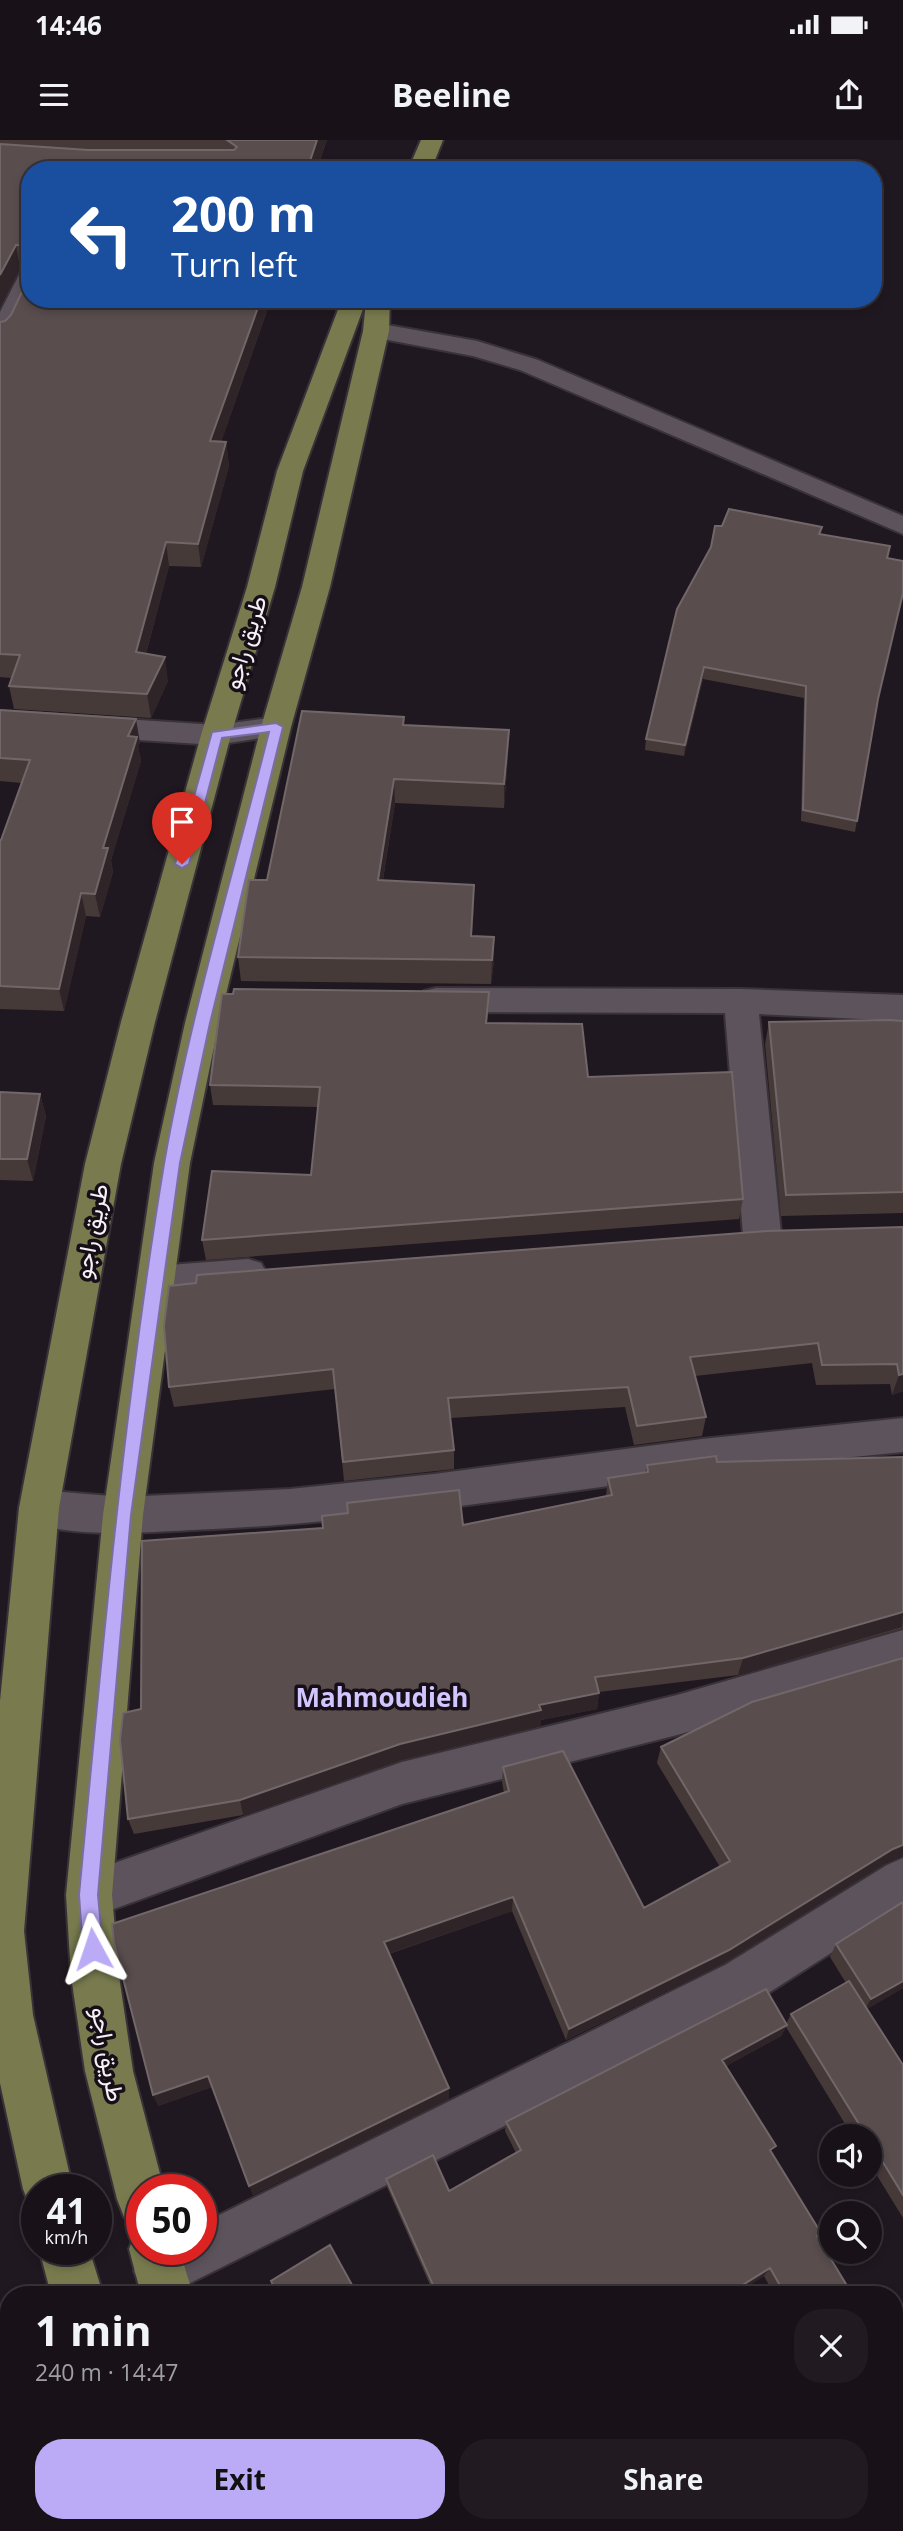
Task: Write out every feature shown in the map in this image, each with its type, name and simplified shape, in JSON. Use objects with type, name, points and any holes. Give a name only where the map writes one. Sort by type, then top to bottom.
[{"type":"main road","points":[[423,161],[432,140]]},
{"type":"main road","name":"طريق راجو","points":[[45,2174],[9,2015],[1,1931],[38,1508],[103,1164],[216,735],[261,587],[290,471],[351,308]]},
{"type":"main road","name":"طريق راجو","points":[[136,2174],[109,2071],[95,1976],[89,1895],[123,1515],[172,1163],[224,996],[276,727],[316,587],[377,315]]},
{"type":"main road","points":[[69,2265],[75,2286]]},
{"type":"street","points":[[3,324],[21,292]]},
{"type":"street","points":[[377,315],[529,365],[903,526]]},
{"type":"street","points":[[0,720],[216,735],[276,727]]},
{"type":"street","points":[[405,999],[741,1001],[903,1008]]},
{"type":"street","points":[[741,1001],[762,1234]]},
{"type":"street","points":[[722,1238],[800,1233]]},
{"type":"street","points":[[156,1281],[277,1273]]},
{"type":"street","points":[[38,1508],[123,1515],[290,1507],[434,1492],[702,1456],[903,1435]]},
{"type":"street","points":[[89,1895],[402,1783],[677,1716],[903,1650]]},
{"type":"street","points":[[161,2271],[742,1982],[903,1881]]},
{"type":"building","points":[[227,140],[317,140],[310,161],[21,161],[21,245],[16,245],[0,275],[0,144],[88,150],[234,150],[237,147]]},
{"type":"building","points":[[21,294],[21,308],[258,308],[210,441],[226,442],[198,544],[166,542],[136,652],[165,657],[147,694],[9,686],[20,655],[0,654],[0,322],[11,315]]},
{"type":"building","points":[[729,509],[822,527],[819,534],[890,546],[887,558],[903,561],[903,593],[878,699],[857,821],[803,810],[806,686],[704,667],[685,745],[646,739],[677,609],[711,547],[715,526],[722,526]]},
{"type":"building","points":[[0,710],[136,719],[128,736],[137,737],[103,848],[108,848],[95,894],[81,893],[59,989],[0,986],[0,840],[30,760],[0,758]]},
{"type":"building","points":[[302,711],[404,717],[403,725],[509,730],[504,784],[394,779],[378,880],[474,885],[471,936],[494,937],[492,960],[238,957],[249,880],[267,880]]},
{"type":"building","points":[[234,989],[489,992],[486,1023],[582,1024],[588,1077],[732,1072],[743,1199],[202,1240],[212,1171],[311,1175],[320,1087],[210,1085],[222,994],[233,994]]},
{"type":"building","points":[[903,1021],[903,1192],[786,1195],[769,1022]]},
{"type":"building","points":[[0,1092],[40,1094],[27,1159],[0,1159]]},
{"type":"building","points":[[903,1227],[903,1374],[899,1375],[897,1364],[822,1365],[818,1343],[690,1357],[706,1417],[637,1426],[628,1387],[448,1398],[454,1450],[343,1462],[333,1369],[169,1387],[164,1326],[169,1286],[196,1283],[197,1275],[767,1231]]},
{"type":"building","points":[[716,1456],[717,1462],[903,1457],[903,1612],[743,1658],[595,1677],[599,1693],[539,1705],[541,1710],[400,1744],[240,1800],[128,1819],[120,1740],[123,1713],[141,1709],[142,1541],[323,1528],[322,1516],[348,1513],[347,1503],[459,1490],[463,1525],[612,1495],[608,1478],[648,1472],[647,1465]]},
{"type":"building","points":[[903,1658],[903,1845],[729,1950],[569,2029],[513,1897],[384,1942],[449,2088],[249,2186],[208,2076],[153,2095],[114,1943],[112,1924],[509,1791],[503,1767],[563,1751],[644,1908],[730,1861],[661,1747],[752,1702]]},
{"type":"building","points":[[903,1902],[903,1981],[871,1999],[836,1944]]},
{"type":"building","points":[[849,1981],[903,2065],[903,2195],[882,2161],[882,2124],[859,2124],[791,2014]]},
{"type":"building","points":[[766,1989],[787,2025],[722,2060],[776,2146],[770,2150],[819,2230],[819,2264],[834,2264],[847,2286],[780,2286],[770,2268],[741,2286],[433,2286],[386,2179],[433,2155],[449,2191],[521,2150],[506,2122]]},
{"type":"building","points":[[330,2245],[353,2286],[273,2286],[271,2281]]},
{"type":"district","name":"Mahmoudieh","points":[[382,1697]]},
{"type":"route","points":[[93,1949],[89,1895],[123,1515],[172,1163],[202,1023],[276,727],[216,735],[182,864]]}]
